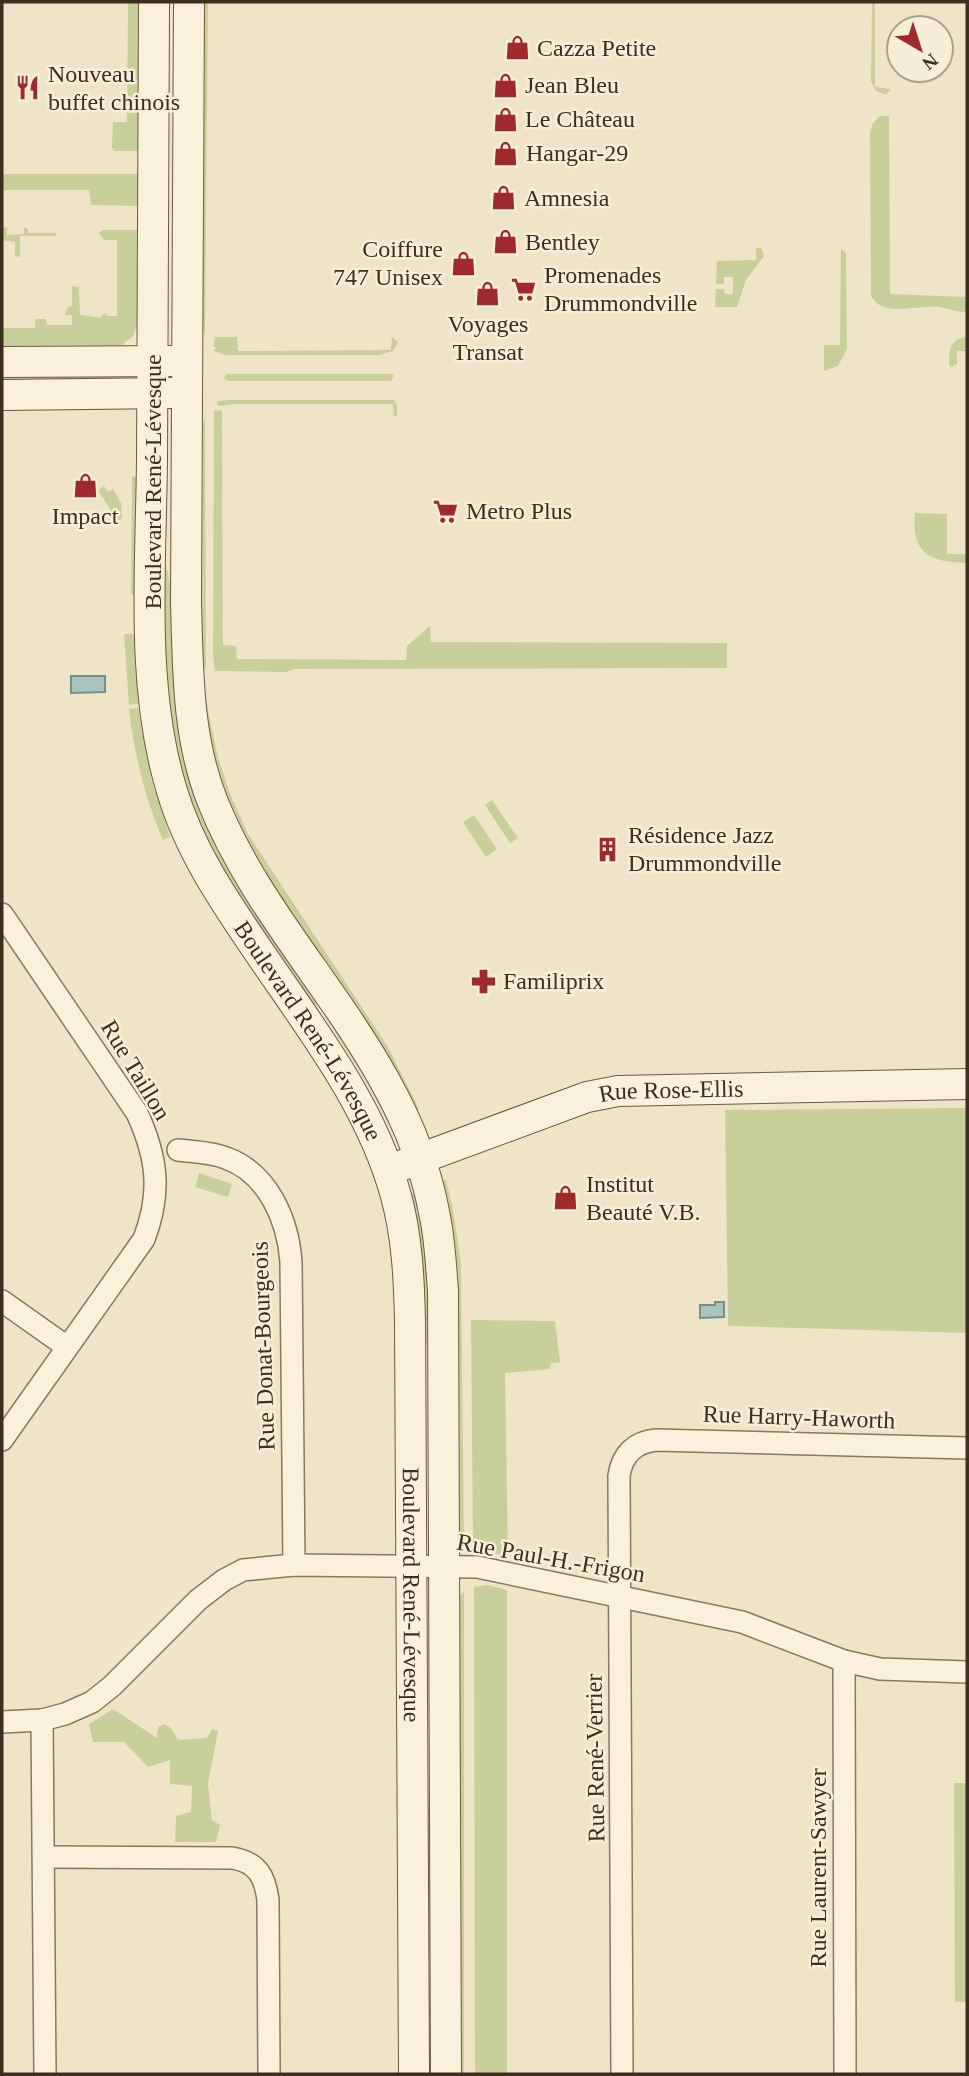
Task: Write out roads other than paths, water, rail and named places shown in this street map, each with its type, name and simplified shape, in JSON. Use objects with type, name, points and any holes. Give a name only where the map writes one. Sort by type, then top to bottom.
[{"type":"main road","name":"Boulevard René-Lévesque","points":[[154,2],[151,570],[153,694],[157,730],[173,794],[206,870],[345,1080],[388,1170],[400,1216],[409,1292],[414,2074]]},
{"type":"main road","name":"Boulevard René-Lévesque","points":[[189,2],[186,602],[188,683],[193,730],[207,783],[248,873],[386,1083],[419,1158],[435,1217],[443,1291],[446,2074]]},
{"type":"main road","points":[[2,362],[188,362]]},
{"type":"main road","points":[[2,395],[188,393]]},
{"type":"main road","name":"Rue Rose-Ellis","points":[[388,1170],[587,1097],[618,1091],[967,1084]]},
{"type":"street","name":"Rue Taillon","points":[[2,914],[137,1113],[147,1137],[155,1171],[154,1207],[144,1239],[2,1440]]},
{"type":"street","name":"Rue Donat-Bourgeois","points":[[178,1150],[218,1155],[247,1169],[266,1188],[286,1231],[291,1262],[294,1565]]},
{"type":"street","points":[[2,1301],[67,1347]]},
{"type":"street","name":"Rue Harry-Haworth","points":[[632,1449],[642,1443],[656,1440],[967,1448]]},
{"type":"street","name":"Rue René-Verrier","points":[[622,2072],[619,1476],[622,1461],[632,1449]]},
{"type":"street","name":"Rue Paul-H.-Frigon","points":[[2,1722],[42,1720],[82,1707],[104,1693],[198,1600],[223,1580],[243,1570],[294,1565],[477,1567],[742,1622],[844,1661],[886,1670],[967,1672]]},
{"type":"street","name":"Rue Laurent-Sawyer","points":[[844,1661],[845,2074]]},
{"type":"street","points":[[42,1720],[45,2074]]},
{"type":"street","points":[[44,1857],[232,1858],[246,1861],[257,1868],[264,1879],[268,1899],[269,2074]]},
{"type":"water","points":[[71,676],[105,676],[105,692],[71,693]]},
{"type":"water","points":[[715,1302],[724,1302],[724,1317],[700,1318],[700,1305],[715,1305]]},
{"type":"place","name":"Cazza Petite","points":[[517,48]]},
{"type":"place","name":"Jean Bleu","points":[[505,85]]},
{"type":"place","name":"Nouveau buffet chinois","points":[[28,88]]},
{"type":"place","name":"Le Château","points":[[505,119]]},
{"type":"place","name":"Hangar-29","points":[[506,153]]},
{"type":"place","name":"Amnesia","points":[[504,198]]},
{"type":"place","name":"Bentley","points":[[505,242]]},
{"type":"place","name":"Coiffure 747 Unisex","points":[[463,263]]},
{"type":"place","name":"Promenades Drummondville","points":[[524,289]]},
{"type":"place","name":"Voyages Transat","points":[[488,293]]},
{"type":"place","name":"Impact","points":[[85,485]]},
{"type":"place","name":"Metro Plus","points":[[446,511]]},
{"type":"place","name":"Résidence Jazz Drummondville","points":[[608,849]]},
{"type":"place","name":"Familiprix","points":[[483,981]]},
{"type":"place","name":"Institut Beauté V.B.","points":[[566,1198]]}]
